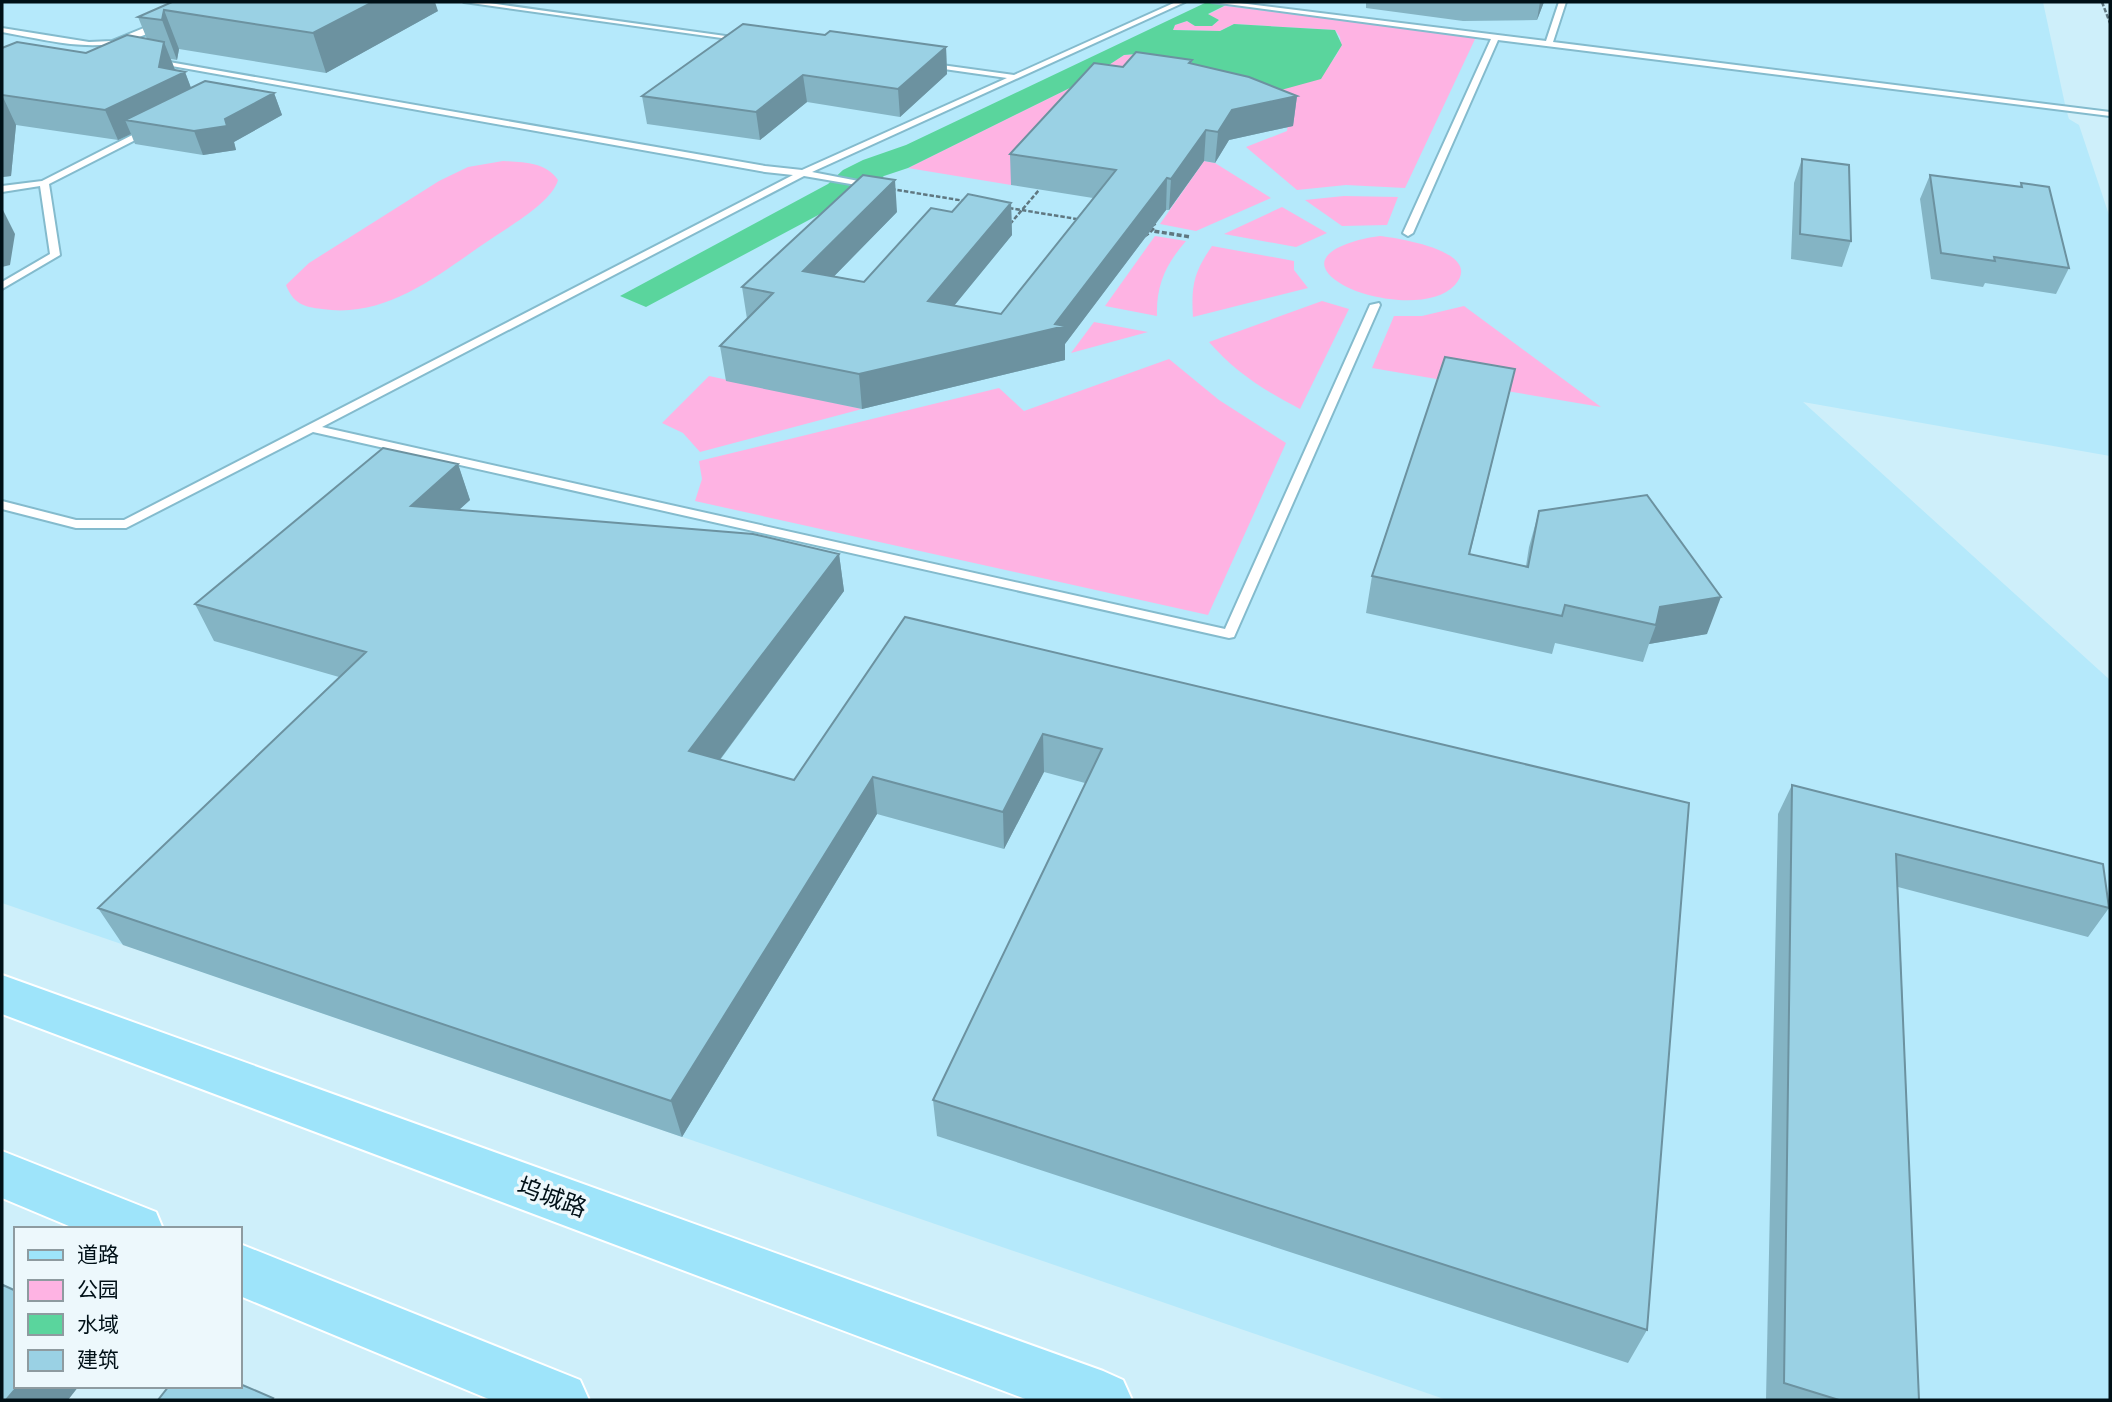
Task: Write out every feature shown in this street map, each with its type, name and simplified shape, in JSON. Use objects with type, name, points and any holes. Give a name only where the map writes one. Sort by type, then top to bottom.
[{"type":"main road","name":"坞城路","points":[[2,994],[1103,1400]]},
{"type":"main road","points":[[2,1174],[132,1227]]},
{"type":"main road","points":[[242,1271],[560,1400]]},
{"type":"lane","points":[[468,2],[754,41]]},
{"type":"lane","points":[[2,505],[76,524],[126,524],[803,173],[1012,76],[1181,2]]},
{"type":"lane","points":[[1216,2],[2110,114]]},
{"type":"lane","points":[[1549,43],[1563,2]]},
{"type":"lane","points":[[2,30],[100,44],[129,38],[164,22]]},
{"type":"lane","points":[[1408,233],[1495,37]]},
{"type":"lane","points":[[69,48],[80,43]]},
{"type":"lane","points":[[100,44],[106,53]]},
{"type":"lane","points":[[146,60],[881,188]]},
{"type":"lane","points":[[917,63],[1012,76]]},
{"type":"lane","points":[[240,84],[253,78]]},
{"type":"lane","points":[[2,189],[44,183],[155,127]]},
{"type":"lane","points":[[2,286],[55,255],[44,183]]},
{"type":"lane","points":[[312,428],[1229,634],[1375,305]]},
{"type":"path","points":[[2102,2],[2110,23]]},
{"type":"path","points":[[881,188],[975,203]]},
{"type":"path","points":[[1009,224],[1039,190]]},
{"type":"path","points":[[1122,221],[1135,204]]},
{"type":"path","points":[[1002,207],[1097,222]]},
{"type":"path","points":[[1110,211],[1129,212],[1152,221],[1152,233],[1135,240],[1108,240],[1089,232],[1088,221],[1098,214],[1110,211]]},
{"type":"path","points":[[1137,228],[1191,237]]},
{"type":"path","points":[[1102,247],[1115,231]]},
{"type":"shaded area","points":[[2,2],[2043,2],[2069,119],[2079,125],[2110,218],[2110,456],[1803,402],[2110,680],[2110,1400],[1447,1400],[2,903]]},
{"type":"green space","points":[[1225,6],[1476,37],[1405,188],[1346,185],[1297,190],[1246,147],[1287,131],[1288,122],[1093,92],[1011,185],[908,168],[1086,80],[1124,55],[1148,53],[1160,62],[1281,90],[1320,71],[1336,56],[1340,47],[1340,37],[1335,30],[1234,24],[1220,31],[1173,30],[1175,25],[1187,21],[1195,26],[1212,26],[1219,20],[1207,15]]},
{"type":"green space","points":[[503,161],[541,166],[558,180],[548,197],[529,213],[433,279],[391,300],[346,310],[309,307],[295,300],[289,291],[286,285],[309,263],[439,181],[468,167]]},
{"type":"green space","points":[[1204,161],[1215,163],[1271,198],[1196,231],[1160,224]]},
{"type":"green space","points":[[1344,196],[1398,197],[1387,225],[1342,226],[1305,200]]},
{"type":"green space","points":[[1282,207],[1327,233],[1296,247],[1224,234]]},
{"type":"green space","points":[[1155,236],[1186,241],[1173,258],[1160,285],[1157,316],[1105,306]]},
{"type":"green space","points":[[1380,236],[1419,243],[1449,255],[1458,263],[1461,273],[1455,285],[1445,293],[1431,298],[1400,300],[1368,295],[1343,285],[1329,275],[1324,266],[1326,258],[1333,251],[1356,241]]},
{"type":"green space","points":[[1212,246],[1294,261],[1294,270],[1308,288],[1193,317],[1195,279]]},
{"type":"green space","points":[[1322,301],[1349,309],[1300,409],[1251,380],[1229,363],[1209,342]]},
{"type":"green space","points":[[1464,306],[1601,407],[1372,368],[1394,316],[1422,316]]},
{"type":"green space","points":[[1094,322],[1148,332],[1071,353]]},
{"type":"green space","points":[[1169,359],[1219,400],[1286,443],[1208,615],[695,501],[702,479],[699,461],[999,388],[1024,411]]},
{"type":"green space","points":[[709,376],[862,409],[700,452],[683,433],[662,423]]},
{"type":"water","points":[[1207,2],[1232,2],[1208,14],[1219,20],[1212,26],[1195,26],[1187,21],[1175,25],[1173,30],[1220,31],[1234,24],[1335,30],[1342,45],[1321,79],[1281,90],[1160,62],[1148,53],[1124,55],[1086,80],[908,168],[884,176],[867,189],[646,307],[620,296],[828,184],[843,170],[906,145]]},
{"type":"building","points":[[172,2],[373,2],[313,33],[164,10],[162,20],[138,17]]},
{"type":"building","points":[[743,24],[825,35],[830,31],[946,47],[898,89],[803,75],[756,112],[642,96]]},
{"type":"building","points":[[127,35],[164,42],[159,67],[185,72],[105,110],[2,95],[2,48],[17,42],[86,53]]},
{"type":"building","points":[[1136,52],[1192,60],[1189,63],[1249,77],[1297,96],[1232,110],[1218,132],[1206,130],[1171,179],[1167,178],[1055,324],[1065,326],[859,374],[720,346],[773,293],[742,287],[863,175],[895,180],[803,271],[864,282],[931,208],[952,212],[968,194],[1011,203],[928,301],[1001,314],[1116,170],[1010,154],[1094,63],[1123,67]]},
{"type":"building","points":[[205,81],[274,93],[225,119],[227,126],[194,131],[125,120]]},
{"type":"building","points":[[1802,159],[1849,165],[1851,241],[1800,234]]},
{"type":"building","points":[[1930,175],[2022,187],[2021,183],[2049,187],[2069,268],[1994,257],[1995,261],[1941,253]]},
{"type":"building","points":[[1445,357],[1515,369],[1469,554],[1528,567],[1539,511],[1647,495],[1721,597],[1660,607],[1656,625],[1565,605],[1562,616],[1372,576]]},
{"type":"building","points":[[383,448],[458,464],[411,506],[753,534],[839,554],[689,751],[794,780],[905,617],[1689,803],[1647,1330],[933,1100],[1102,749],[1043,734],[1003,812],[873,777],[671,1101],[98,908],[366,652],[195,604]]},
{"type":"building","points":[[1792,785],[2103,864],[2109,908],[1896,854],[1919,1400],[1839,1400],[1784,1383]]},
{"type":"building","points":[[3,1285],[14,1290],[14,1388],[16,1388],[6,1400],[2,1400]]},
{"type":"building","points":[[242,1385],[273,1398],[271,1400],[158,1400],[167,1388],[242,1388]]}]
